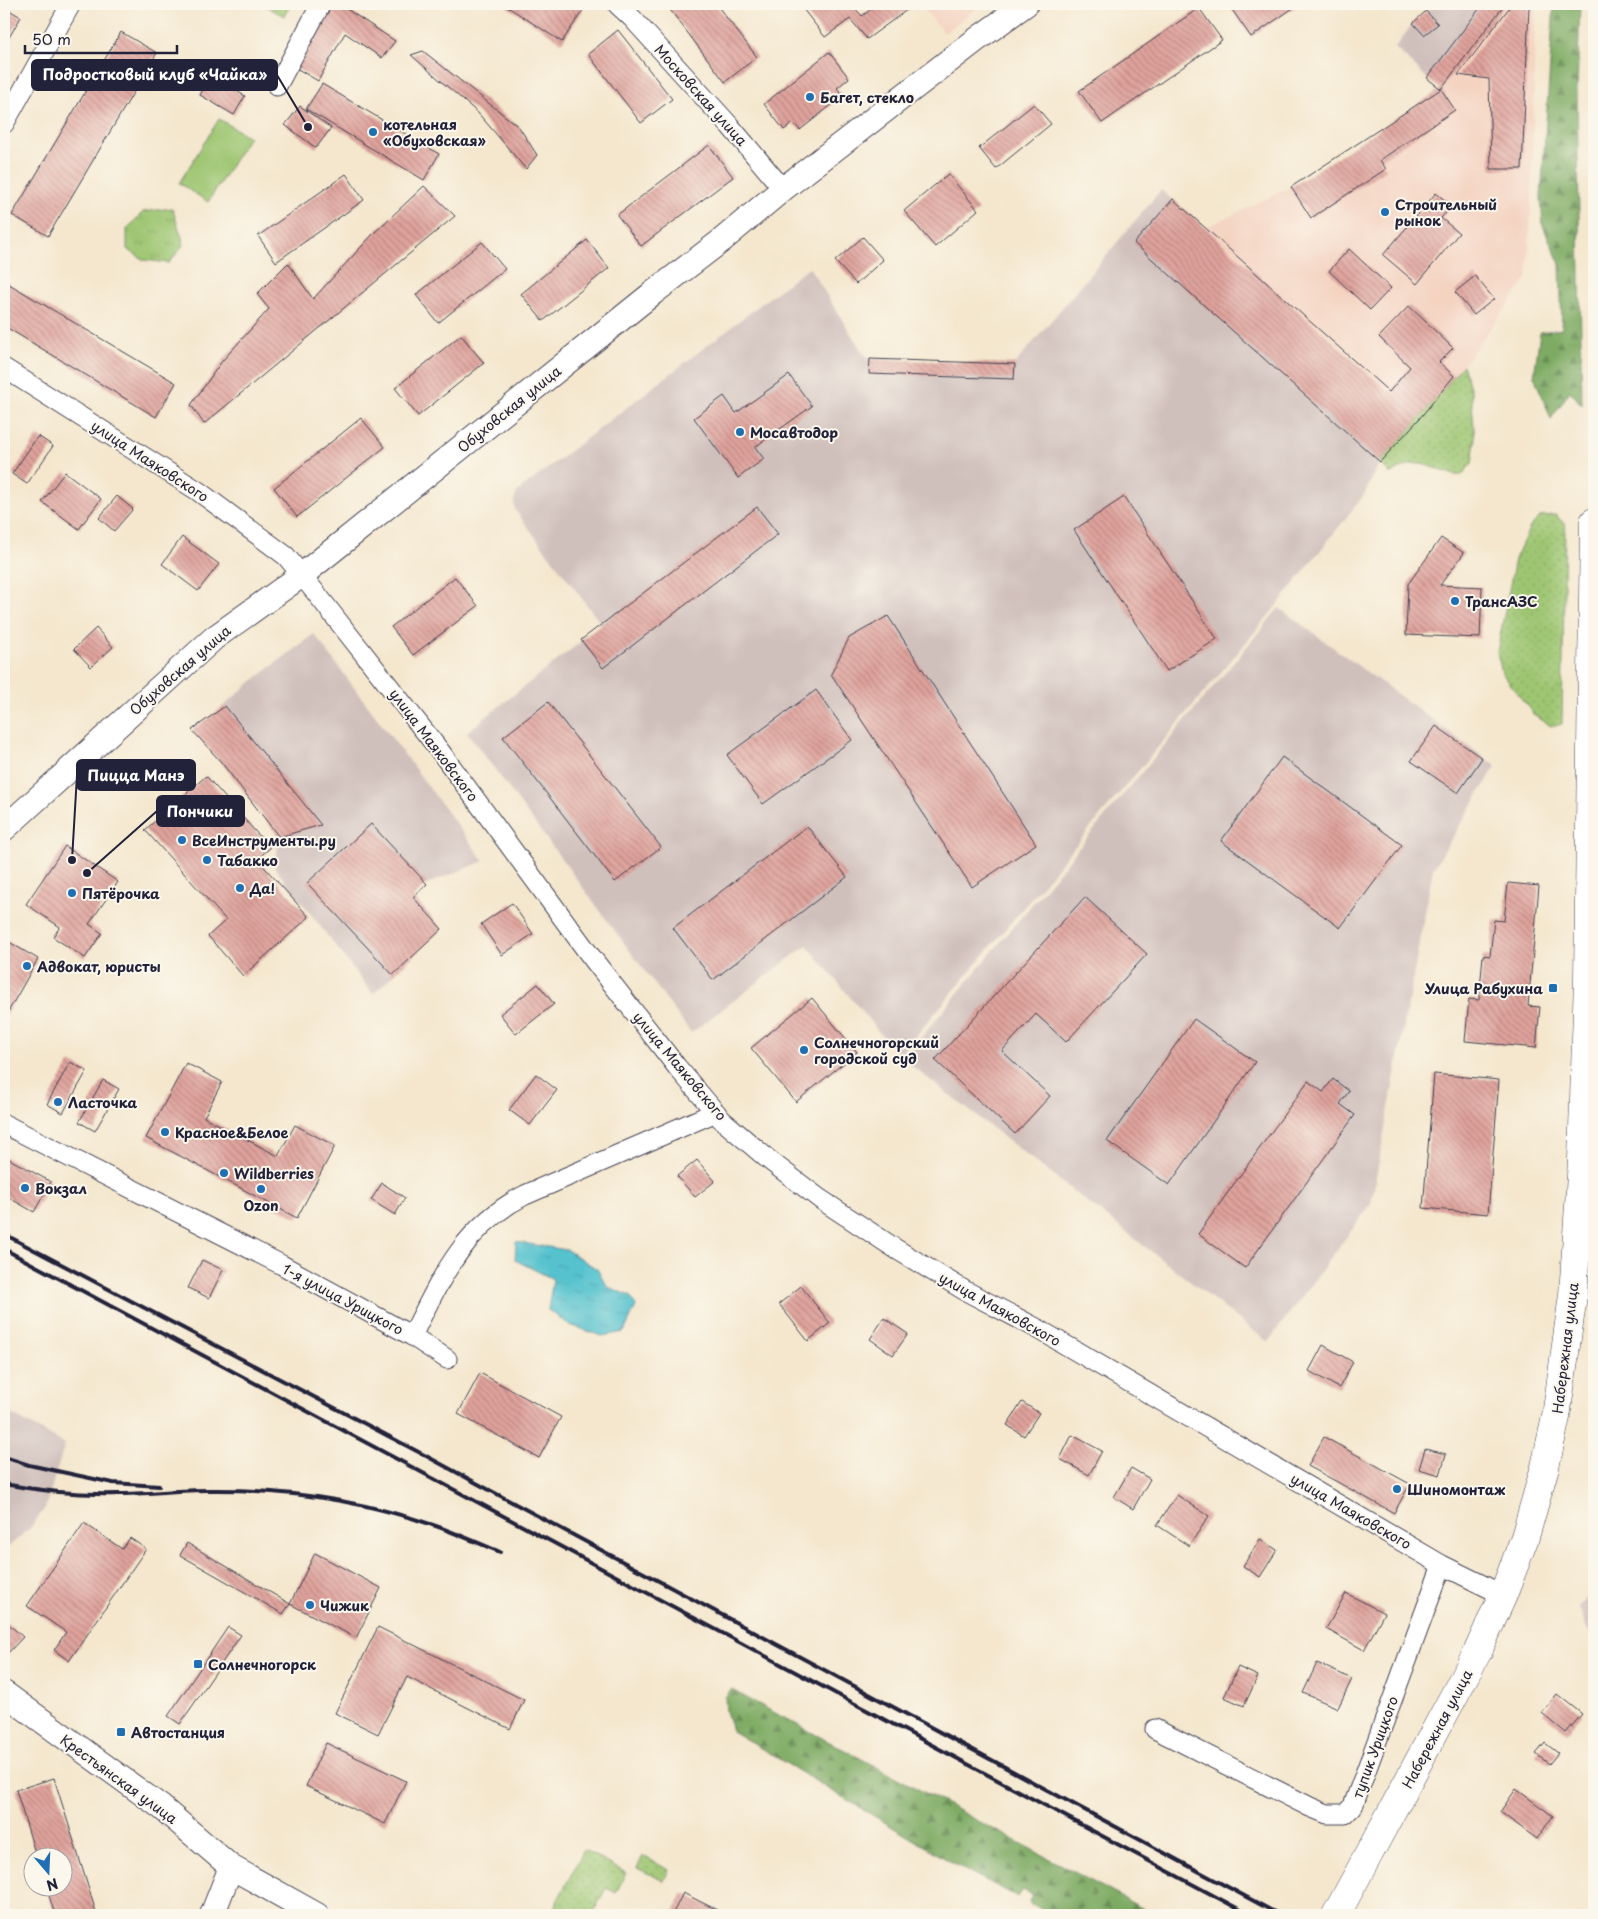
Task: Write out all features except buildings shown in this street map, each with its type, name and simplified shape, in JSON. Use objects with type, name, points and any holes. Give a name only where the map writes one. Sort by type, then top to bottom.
[{"type":"main road","name":"Набережная улица","points":[[1336,1915],[1477,1653],[1503,1595],[1530,1521],[1555,1425],[1573,1295],[1585,1252],[1582,1160],[1588,979],[1594,522]]},
{"type":"street","points":[[4,124],[71,4]]},
{"type":"street","points":[[277,86],[321,4]]},
{"type":"street","name":"Московская улица","points":[[617,4],[704,97],[783,189]]},
{"type":"street","name":"Обуховская улица","points":[[4,828],[214,638],[302,576],[653,293],[721,241],[783,189],[976,40],[1026,4]]},
{"type":"street","name":"улица Маяковского","points":[[4,368],[198,491],[286,556],[440,751],[589,954],[672,1060],[716,1112],[769,1160],[820,1199],[896,1250],[964,1290],[1048,1335],[1442,1565],[1503,1595]]},
{"type":"street","name":"1-я улица Урицкого","points":[[4,1124],[282,1266],[412,1336],[457,1253],[482,1224],[502,1207],[524,1195],[716,1112]]},
{"type":"street","points":[[412,1336],[447,1359]]},
{"type":"street","name":"тупик Урицкого","points":[[1155,1729],[1310,1807],[1327,1814],[1345,1814],[1353,1806],[1442,1565]]},
{"type":"street","name":"Крестьянская улица","points":[[4,1694],[161,1807],[232,1868],[317,1915]]},
{"type":"street","points":[[212,1915],[232,1868]]},
{"type":"shaded area","points":[[920,4],[982,4],[944,33]]},
{"type":"shaded area","points":[[1435,4],[1505,4],[1441,89],[1395,48],[1413,23]]},
{"type":"shaded area","name":"Строительный рынок","points":[[1505,4],[1531,4],[1535,8],[1532,194],[1527,279],[1463,365],[1419,419],[1205,228],[1291,187],[1441,89]]},
{"type":"shaded area","points":[[1161,190],[1419,419],[1380,462],[1364,495],[1279,603],[899,1056],[807,945],[691,1033],[467,732],[602,625],[515,510],[514,501],[517,492],[809,267],[863,353],[870,359],[1015,364]]},
{"type":"shaded area","points":[[1279,608],[1496,766],[1433,869],[1371,1204],[1268,1342],[903,1059]]},
{"type":"shaded area","points":[[314,634],[484,861],[427,884],[413,897],[442,929],[373,994],[275,868],[279,836],[221,762],[192,730]]},
{"type":"shaded area","points":[[4,1410],[65,1444],[45,1508],[30,1528],[4,1551]]},
{"type":"shaded area","points":[[1594,1576],[1594,1636],[1587,1629],[1579,1607],[1587,1598]]},
{"type":"green space","points":[[262,4],[291,4],[284,16]]},
{"type":"green space","points":[[1554,4],[1580,4],[1577,90],[1582,405],[1570,391],[1551,419],[1534,376],[1540,332],[1562,329],[1560,264],[1543,226],[1541,197]]},
{"type":"green space","points":[[219,119],[249,137],[208,202],[179,183]]},
{"type":"green space","points":[[172,208],[184,244],[169,263],[144,260],[127,249],[127,229],[143,212]]},
{"type":"green space","points":[[1463,365],[1471,391],[1475,441],[1472,463],[1462,475],[1454,475],[1421,464],[1410,465],[1390,474],[1380,462],[1419,419]]},
{"type":"green space","points":[[1556,515],[1565,525],[1562,724],[1551,726],[1534,715],[1502,673],[1497,652],[1515,559],[1530,527],[1541,516]]},
{"type":"green space","points":[[732,1689],[1155,1915],[1053,1915],[1029,1903],[1033,1895],[1023,1890],[1018,1897],[956,1865],[732,1731],[726,1711],[725,1697]]},
{"type":"green space","points":[[584,1850],[626,1873],[616,1893],[606,1888],[592,1915],[550,1915]]},
{"type":"green space","points":[[643,1856],[669,1870],[664,1881],[637,1868]]},
{"type":"water","points":[[516,1242],[567,1250],[597,1269],[608,1287],[630,1296],[636,1306],[624,1332],[602,1336],[570,1325],[548,1310],[553,1279],[515,1260]]},
{"type":"railway","points":[[4,1234],[428,1457],[1280,1915]]},
{"type":"railway","points":[[4,1249],[1250,1915]]},
{"type":"railway","points":[[4,1457],[29,1465],[113,1483],[159,1486]]},
{"type":"railway","points":[[4,1484],[46,1491],[89,1494],[197,1490],[237,1490],[294,1494],[379,1509],[442,1528],[500,1552]]},
{"type":"place","name":"Багет, стекло","points":[[810,97]]},
{"type":"place","name":"Подростковый клуб «Чайка»","points":[[308,127]]},
{"type":"place","name":"котельная «Обуховская»","points":[[373,132]]},
{"type":"place","name":"Строительный рынок","points":[[1385,212]]},
{"type":"place","name":"Мосавтодор","points":[[740,432]]},
{"type":"place","name":"ТрансАЗС","points":[[1455,601]]},
{"type":"place","name":"ВсеИнструменты.ру","points":[[182,840]]},
{"type":"place","name":"Пицца Манэ","points":[[72,860]]},
{"type":"place","name":"Табакко","points":[[207,860]]},
{"type":"place","name":"Пончики","points":[[87,873]]},
{"type":"place","name":"Да!","points":[[240,888]]},
{"type":"place","name":"Пятёрочка","points":[[72,893]]},
{"type":"place","name":"Адвокат, юристы","points":[[27,966]]},
{"type":"place","name":"Улица Рабухина","points":[[1553,988]]},
{"type":"place","name":"Солнечногорский городской суд","points":[[804,1050]]},
{"type":"place","name":"Ласточка","points":[[58,1102]]},
{"type":"place","name":"Красное&Белое","points":[[165,1132]]},
{"type":"place","name":"Wildberries","points":[[224,1173]]},
{"type":"place","name":"Вокзал","points":[[25,1188]]},
{"type":"place","name":"Ozon","points":[[261,1189]]},
{"type":"place","name":"Шиномонтаж","points":[[1397,1489]]},
{"type":"place","name":"Чижик","points":[[310,1605]]},
{"type":"place","name":"Солнечногорск","points":[[198,1664]]},
{"type":"place","name":"Автостанция","points":[[121,1732]]}]
